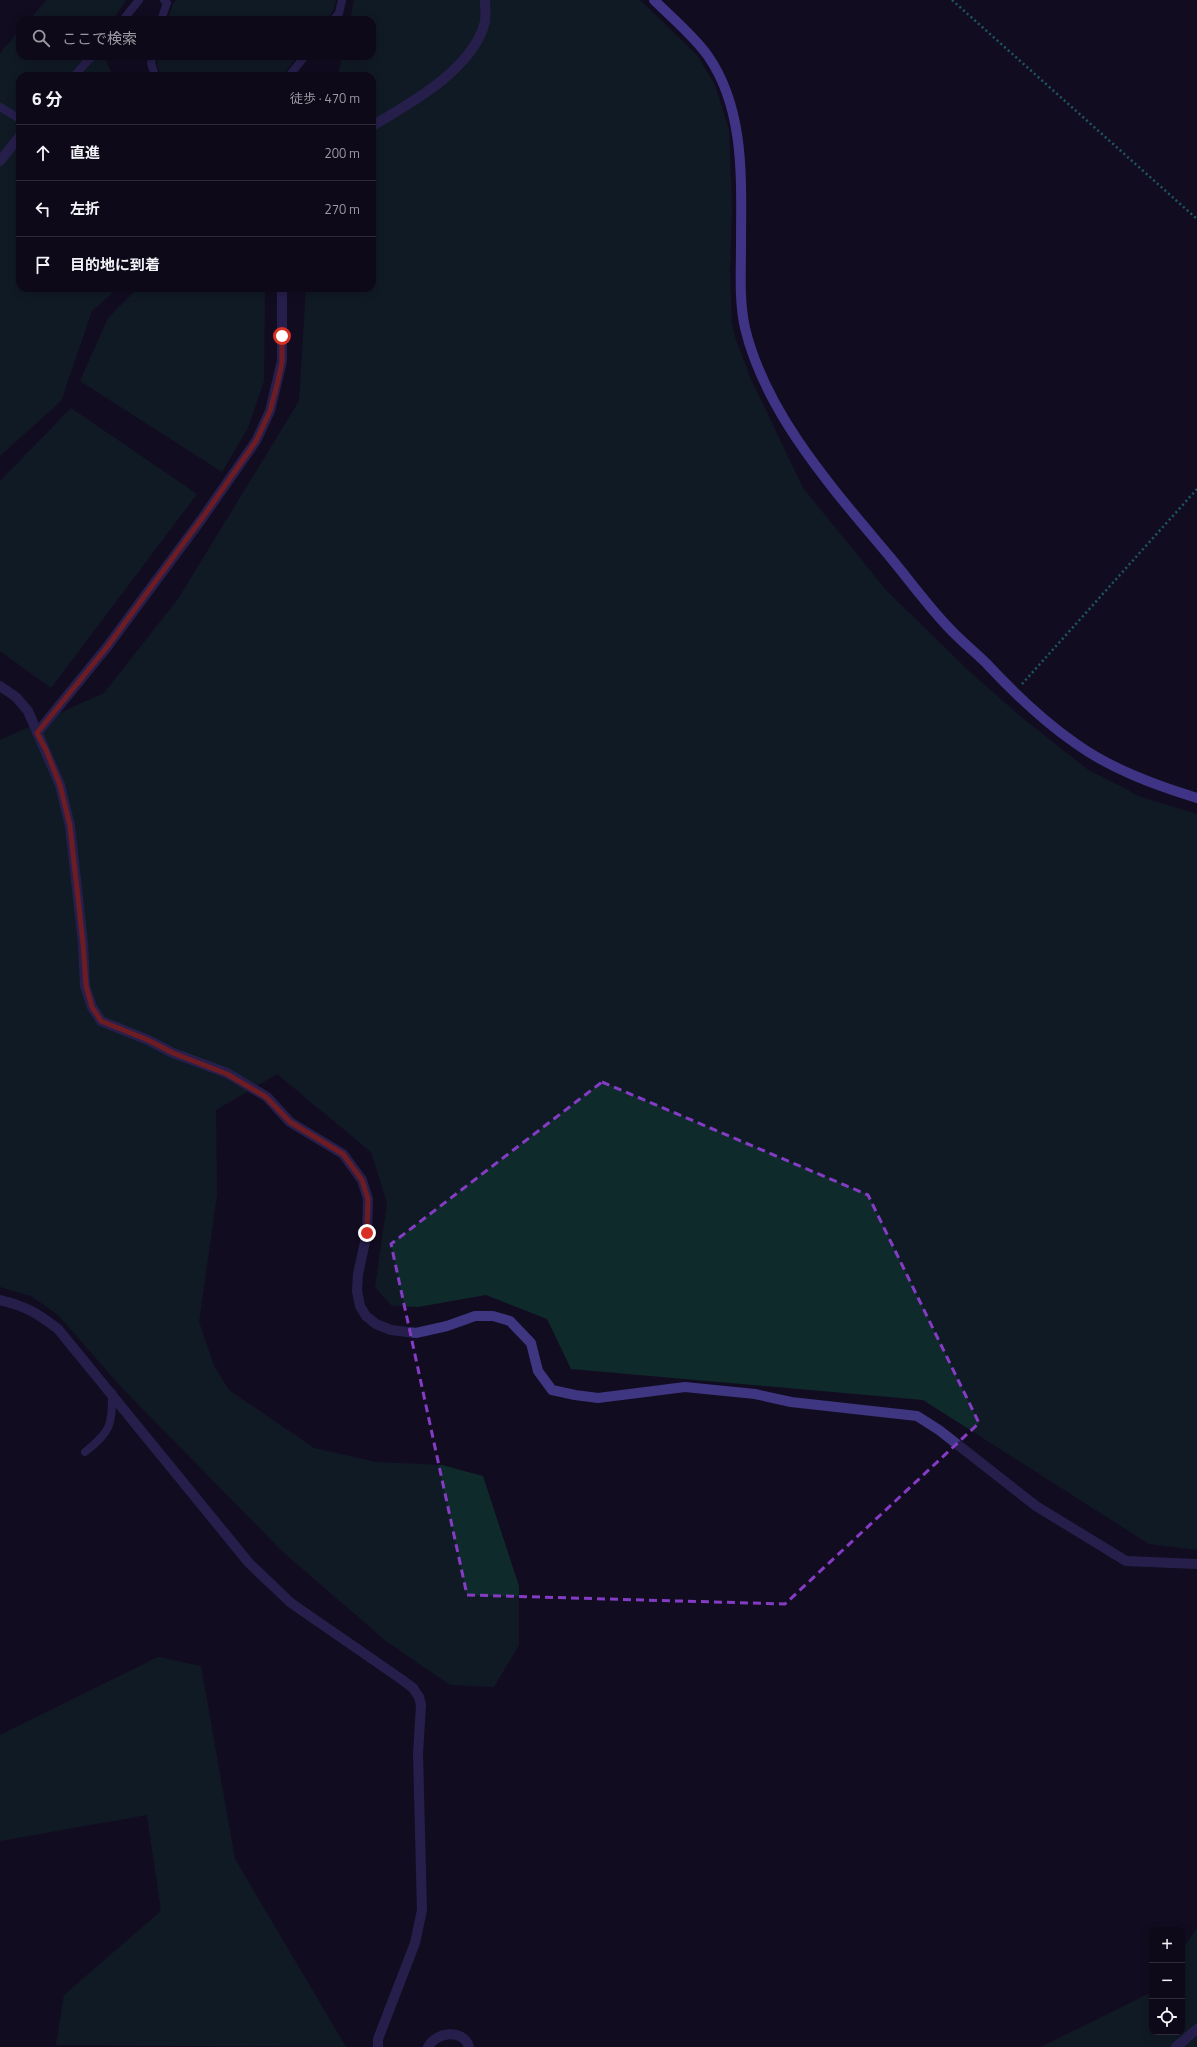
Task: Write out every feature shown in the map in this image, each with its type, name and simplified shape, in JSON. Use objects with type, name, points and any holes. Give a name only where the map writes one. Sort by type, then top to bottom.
[{"type":"street","points":[[376,123],[437,85],[458,64],[481,33],[485,20],[485,0]]},
{"type":"street","points":[[654,0],[707,54],[720,77],[730,105],[737,134],[740,160],[741,307],[754,356],[768,389],[792,431],[843,502],[949,628],[1014,693],[1056,730],[1078,746],[1156,785],[1197,798]]},
{"type":"street","points":[[0,161],[16,141]]},
{"type":"street","points":[[37,733],[107,647],[205,514],[256,441],[270,411],[282,362],[282,292]]},
{"type":"street","points":[[0,686],[16,697],[28,711],[60,785],[70,826],[83,943],[86,986],[92,1007],[101,1021],[148,1040],[173,1053],[227,1074],[266,1097],[290,1122],[343,1154],[362,1180],[368,1199],[367,1233],[358,1274],[357,1291],[360,1306],[366,1316],[376,1324],[391,1330],[416,1333],[447,1326],[475,1316],[493,1316],[510,1322],[531,1343],[538,1371],[552,1390],[575,1395],[598,1398],[685,1387],[756,1394],[791,1402],[917,1416],[939,1430],[1036,1506],[1126,1561],[1197,1564]]},
{"type":"street","points":[[0,1300],[23,1305],[39,1314],[58,1329],[112,1393],[249,1563],[291,1603],[401,1679],[419,1697],[421,1705],[418,1754],[422,1910],[415,1943],[378,2039],[378,2047]]},
{"type":"street","points":[[1176,2047],[1197,2029]]},
{"type":"street","points":[[428,2047],[438,2036],[450,2033],[460,2036],[469,2047]]},
{"type":"lane","points":[[126,16],[139,0]]},
{"type":"lane","points":[[163,16],[167,3],[164,0]]},
{"type":"lane","points":[[336,16],[339,12],[342,0]]},
{"type":"lane","points":[[78,72],[88,60]]},
{"type":"lane","points":[[152,60],[151,63],[154,72]]},
{"type":"lane","points":[[292,72],[301,60]]},
{"type":"lane","points":[[0,107],[16,117]]},
{"type":"lane","points":[[85,1452],[103,1437],[112,1419],[112,1393]]},
{"type":"path","points":[[952,0],[1197,219]]},
{"type":"path","points":[[1014,693],[1197,490]]},
{"type":"highlighted area","points":[[602,1082],[868,1195],[979,1423],[785,1604],[467,1595],[391,1244]]},
{"type":"green space","points":[[47,0],[126,0],[116,16],[33,16]]},
{"type":"green space","points":[[176,0],[336,0],[334,9],[329,16],[168,16]]},
{"type":"green space","points":[[354,0],[640,0],[697,55],[715,85],[729,130],[732,210],[730,272],[732,324],[736,340],[751,379],[803,488],[886,590],[970,672],[1020,716],[1087,769],[1141,797],[1197,814],[1197,1550],[1149,1544],[923,1400],[571,1369],[547,1319],[486,1295],[418,1307],[392,1306],[375,1287],[387,1203],[371,1152],[277,1074],[216,1110],[217,1195],[199,1322],[214,1366],[229,1390],[314,1448],[376,1462],[442,1465],[483,1476],[519,1586],[519,1645],[494,1687],[450,1685],[386,1641],[283,1552],[122,1388],[58,1315],[31,1296],[0,1287],[0,740],[104,693],[178,599],[299,401],[306,292],[376,292],[376,72],[339,72],[341,60],[376,60],[376,16],[351,16]]},
{"type":"green space","points":[[16,35],[16,60],[106,60],[111,72],[16,72],[16,292],[113,292],[92,311],[61,401],[0,456],[0,53]]},
{"type":"green space","points":[[158,60],[295,60],[285,72],[160,72],[157,66]]},
{"type":"green space","points":[[134,292],[265,292],[264,381],[248,428],[222,472],[80,381],[108,318]]},
{"type":"green space","points":[[71,408],[197,494],[51,688],[0,651],[0,481]]},
{"type":"green space","points":[[158,1657],[201,1666],[235,1859],[346,2047],[56,2045],[64,1995],[161,1911],[147,1815],[0,1841],[0,1735]]},
{"type":"green space","points":[[1197,1928],[1197,2047],[1041,2047],[1149,1993],[1149,2035],[1185,2035],[1185,1946]]},
{"type":"route","points":[[282,336],[282,362],[277,385],[270,411],[256,441],[208,510],[140,600],[107,647],[37,733],[54,768],[60,785],[70,826],[83,943],[86,986],[92,1007],[101,1021],[125,1032],[148,1040],[173,1053],[201,1062],[227,1074],[266,1097],[290,1122],[329,1144],[343,1154],[362,1180],[368,1199],[367,1233]]}]
